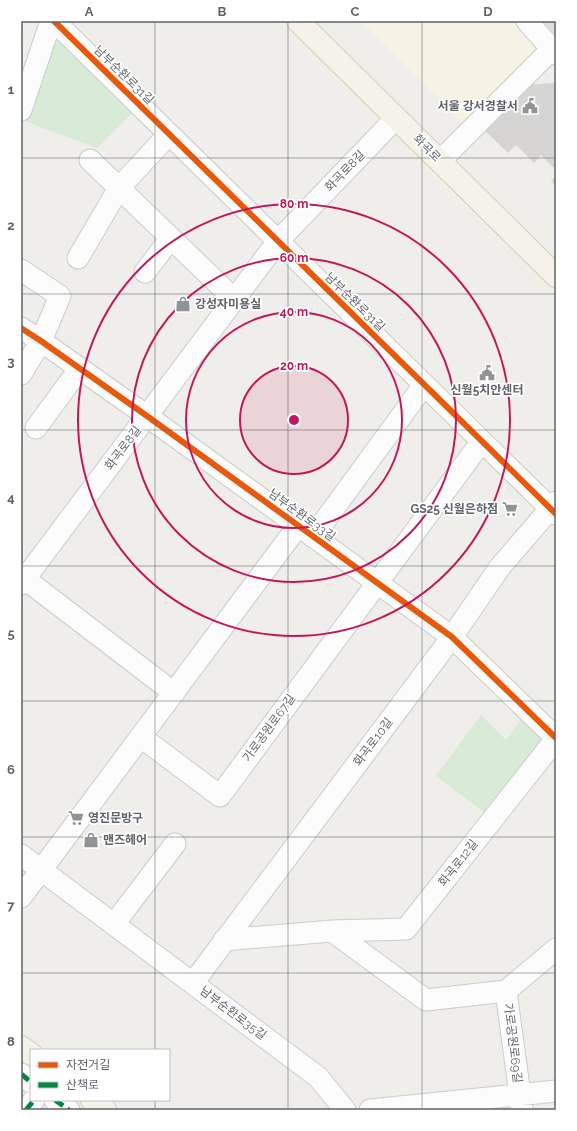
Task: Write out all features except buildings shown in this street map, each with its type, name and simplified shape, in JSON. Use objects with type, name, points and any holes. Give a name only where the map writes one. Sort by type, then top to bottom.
[{"type":"main road","name":"화곡로","points":[[298,21],[556,276]]},
{"type":"main road","points":[[21,1047],[30,1053]]},
{"type":"main road","points":[[93,1101],[105,1110]]},
{"type":"street","points":[[21,110],[53,21]]},
{"type":"street","name":"남부순환로31길","points":[[53,21],[482,442],[554,508]]},
{"type":"street","points":[[440,161],[554,52],[527,21]]},
{"type":"street","name":"화곡로8길","points":[[174,693],[23,581],[278,241],[396,118]]},
{"type":"street","points":[[78,258],[119,188],[169,134]]},
{"type":"street","points":[[90,160],[234,299]]},
{"type":"street","points":[[145,272],[171,238]]},
{"type":"street","points":[[21,270],[60,296],[41,341],[21,374]]},
{"type":"street","name":"남부순환로33길","points":[[21,328],[147,416],[452,637],[556,738]]},
{"type":"street","points":[[36,428],[80,368]]},
{"type":"street","points":[[21,897],[174,693],[424,385]]},
{"type":"street","points":[[378,582],[482,442]]},
{"type":"street","name":"화곡로10길","points":[[193,983],[452,637],[500,567],[554,508]]},
{"type":"street","name":"가로공원로67길","points":[[141,737],[220,796],[378,582]]},
{"type":"street","name":"화곡로12길","points":[[224,940],[332,931],[406,929],[556,738]]},
{"type":"street","points":[[114,924],[175,844]]},
{"type":"street","name":"남부순환로35길","points":[[21,855],[318,1077],[345,1110]]},
{"type":"street","points":[[332,931],[426,1000],[506,990],[556,949]]},
{"type":"street","name":"가로공원로69길","points":[[506,990],[520,1102]]},
{"type":"street","points":[[21,1074],[30,1081]]},
{"type":"street","name":"가로공원로69길","points":[[370,1110],[520,1102],[556,1091]]},
{"type":"street","points":[[26,1110],[33,1101]]},
{"type":"street","points":[[56,1101],[69,1110]]},
{"type":"shaded area","points":[[361,21],[512,21],[536,50],[464,124]]},
{"type":"shaded area","points":[[540,21],[556,21],[556,38],[549,31]]},
{"type":"green space","points":[[55,33],[134,111],[97,148],[24,121]]},
{"type":"green space","points":[[481,715],[506,740],[522,718],[546,740],[486,814],[436,776]]},
{"type":"marked path","points":[[21,1074],[30,1081]]},
{"type":"marked path","points":[[26,1110],[33,1101]]},
{"type":"marked path","points":[[56,1101],[69,1110]]},
{"type":"cycle path","points":[[54,21],[556,514]]},
{"type":"cycle path","points":[[21,328],[147,416],[452,637],[556,738]]},
{"type":"place","name":"서울 강서경찰서","points":[[530,106]]},
{"type":"place","name":"강성자미용실","points":[[183,304]]},
{"type":"place","name":"신월5치안센터","points":[[487,373]]},
{"type":"place","name":"GS25 신월은하점","points":[[510,509]]},
{"type":"place","name":"영진문방구","points":[[76,818]]},
{"type":"place","name":"맨즈헤어","points":[[91,840]]}]
